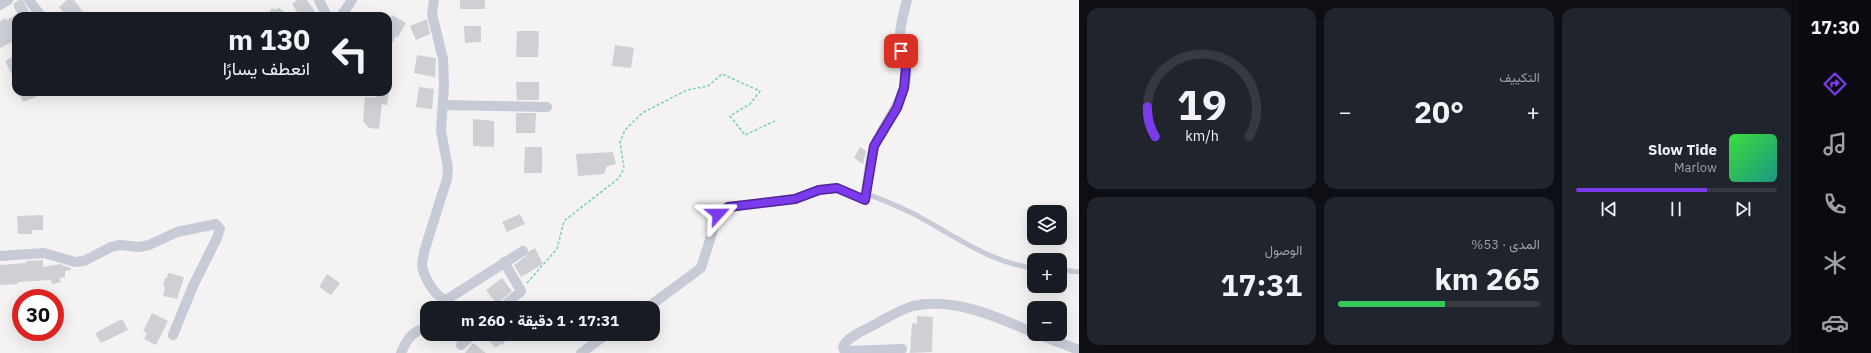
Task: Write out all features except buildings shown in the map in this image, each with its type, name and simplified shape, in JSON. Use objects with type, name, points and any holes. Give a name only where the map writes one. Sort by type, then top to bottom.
[{"type":"street","points":[[0,5],[8,0]]},
{"type":"street","points":[[29,0],[39,12]]},
{"type":"street","points":[[319,0],[325,12]]},
{"type":"street","points":[[344,12],[352,0]]},
{"type":"street","points":[[434,0],[432,14],[443,59],[443,105],[441,131],[447,158],[447,173],[422,264],[426,277],[441,301]]},
{"type":"street","points":[[656,301],[701,268],[718,214],[728,207],[795,199],[819,190],[837,188],[865,200],[874,146],[897,108],[904,88],[906,66],[901,51],[900,39],[901,22],[907,0]]},
{"type":"street","points":[[443,105],[547,106]]},
{"type":"street","points":[[0,256],[44,253],[75,262],[84,261],[111,247],[120,245],[139,247],[149,245],[177,232],[216,224],[220,229],[217,238],[193,286],[173,335]]},
{"type":"street","points":[[445,301],[523,251]]},
{"type":"street","points":[[504,262],[521,291],[510,301]]},
{"type":"street","points":[[902,349],[848,351],[844,350],[843,347],[850,339],[883,320],[903,310],[923,305],[946,304],[962,306],[1027,330]]},
{"type":"street","points":[[401,353],[406,341],[414,331],[420,330]]},
{"type":"street","points":[[461,345],[465,341]]},
{"type":"street","points":[[581,353],[597,341]]},
{"type":"street","points":[[1056,341],[1079,350]]},
{"type":"lane","points":[[866,194],[911,213],[992,257],[1027,267]]},
{"type":"lane","points":[[1067,271],[1079,272]]},
{"type":"path","points":[[521,291],[557,249],[564,222],[619,178],[624,168],[620,142],[626,130],[642,113],[687,90],[708,86],[722,74],[760,91],[750,104],[730,116],[745,135],[775,121]]},
{"type":"route","points":[[718,214],[728,207],[795,199],[819,190],[837,188],[865,200],[874,146],[897,108],[904,88],[906,66],[901,51]]}]
